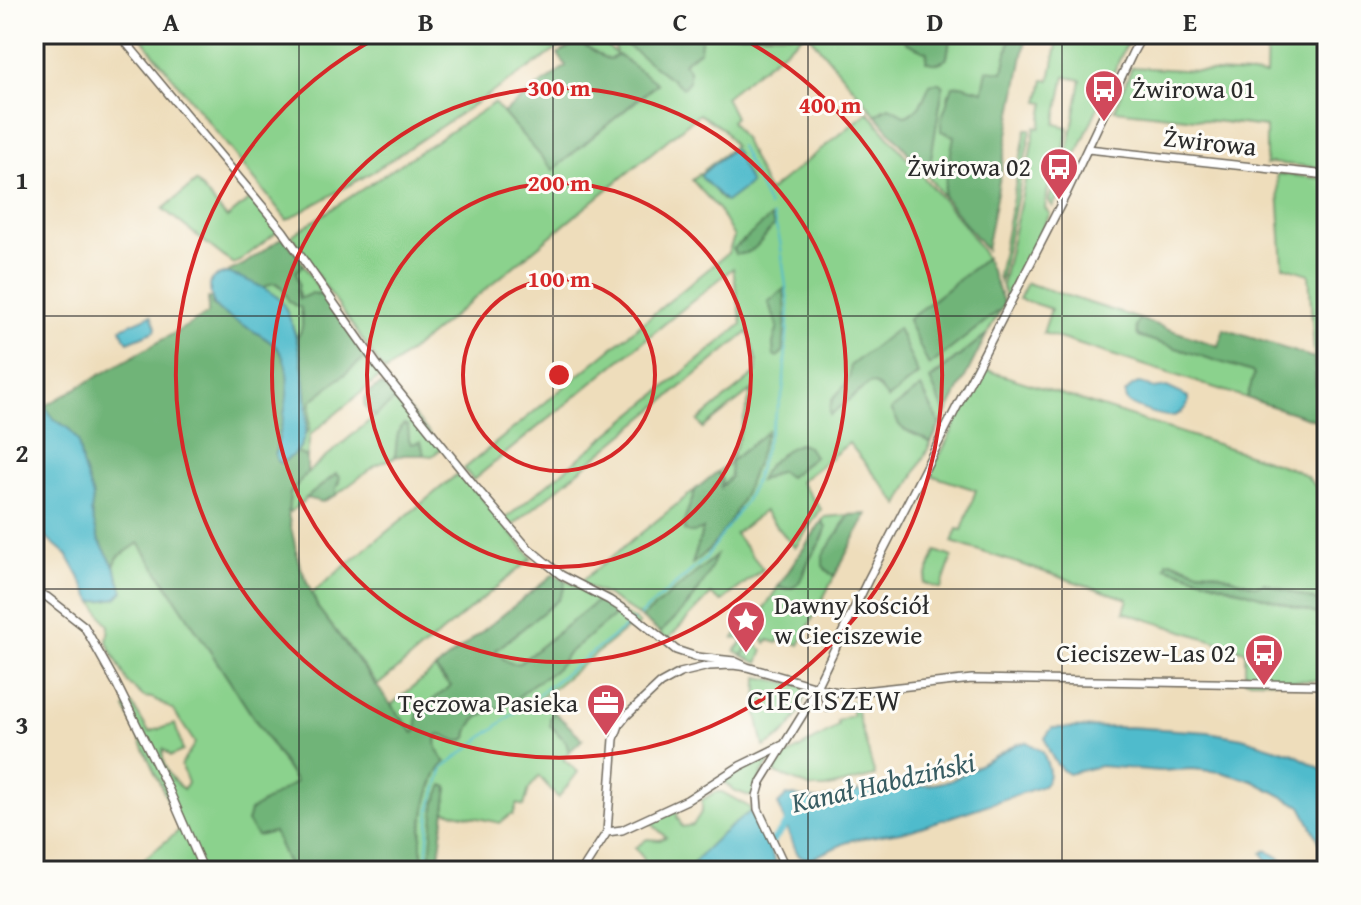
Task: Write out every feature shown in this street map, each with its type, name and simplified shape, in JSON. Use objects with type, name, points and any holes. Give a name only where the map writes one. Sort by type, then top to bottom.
[{"type":"street","points":[[119,34],[283,231],[378,366],[527,547],[561,575],[628,612],[676,650],[697,657],[734,661],[747,667]]},
{"type":"street","points":[[787,871],[757,804],[764,775],[803,714],[1143,34]]},
{"type":"street","name":"Żwirowa","points":[[1088,149],[1327,175]]},
{"type":"street","points":[[34,592],[47,597],[84,626],[168,788],[204,871]]},
{"type":"street","points":[[582,871],[607,832],[614,739],[619,725],[660,684],[680,673],[709,666],[733,665],[851,694],[972,679],[1327,685]]},
{"type":"street","points":[[824,694],[828,708]]},
{"type":"street","points":[[607,832],[622,830],[687,800],[740,766],[783,745]]},
{"type":"green space","points":[[138,34],[580,34],[374,171],[287,220]]},
{"type":"green space","points":[[620,34],[702,34],[700,50],[683,63],[689,70],[689,81],[683,88],[623,42]]},
{"type":"green space","points":[[702,34],[802,36],[725,97],[735,117],[731,121],[744,140],[768,192],[868,112],[965,226],[986,258],[908,320],[929,366],[1001,309],[987,334],[930,379],[946,415],[940,425],[921,387],[892,410],[901,427],[931,443],[899,505],[849,443],[800,482],[821,509],[795,548],[764,511],[735,534],[763,569],[721,602],[711,594],[667,640],[660,633],[693,599],[715,557],[642,618],[606,595],[579,583],[696,489],[685,518],[704,528],[700,540],[767,433],[731,461],[730,477],[720,489],[720,475],[717,472],[728,464],[736,446],[752,390],[703,428],[698,421],[756,373],[757,362],[748,332],[512,526],[505,519],[742,324],[733,268],[473,480],[464,469],[728,253],[734,237],[718,209],[692,180],[734,146],[723,129],[699,114],[385,372],[292,235],[494,103],[553,169],[657,84],[618,55],[605,58],[578,41],[588,35],[616,54],[615,45],[623,42],[667,76],[688,58]],"holes":[[[732,150],[750,184],[722,200],[716,192]],[[784,290],[786,315],[783,352],[777,357],[773,344],[778,326],[770,307]],[[852,375],[918,375],[888,398],[870,383],[831,400]],[[808,447],[814,457],[789,477],[780,471],[766,479]]]},
{"type":"green space","points":[[808,34],[906,34],[907,43],[947,57],[951,34],[1011,34],[1003,72],[983,91],[949,93],[947,102],[955,135],[943,196],[928,176],[943,86],[925,97],[919,108],[906,116],[883,109],[876,115]]},
{"type":"green space","points":[[906,34],[951,34],[947,57],[937,63],[926,61],[927,52],[907,43]]},
{"type":"green space","points":[[1011,34],[1027,34],[986,250],[943,196],[954,136],[941,131],[941,120],[953,86],[983,91],[987,70],[1003,72]]},
{"type":"green space","points":[[1059,34],[1134,34],[1125,47],[1053,207],[1049,201],[1065,161],[1081,80],[1065,76],[1055,124],[1068,127],[1063,158],[1048,189],[1045,208],[1050,214],[1006,299],[1002,286],[1035,127],[1040,128],[1045,103],[1039,102],[1044,80],[1050,80]]},
{"type":"green space","points":[[1267,34],[1327,34],[1327,168],[1266,165],[1266,127],[1115,110],[1132,67],[1266,75]]},
{"type":"green space","points":[[578,41],[605,58],[618,55],[657,83],[553,170],[503,113],[566,66],[558,54]]},
{"type":"green space","points":[[933,83],[943,86],[928,176],[876,115],[889,107],[906,116],[918,107]]},
{"type":"green space","points":[[1026,129],[1031,129],[1000,282],[998,276]]},
{"type":"green space","points":[[1277,174],[1327,179],[1327,390],[1316,386],[1309,274],[1283,266]]},
{"type":"green space","points":[[196,182],[227,218],[251,198],[277,228],[276,233],[233,264],[163,209]]},
{"type":"green space","points":[[771,217],[774,226],[757,246],[748,252],[735,254],[733,249]]},
{"type":"green space","points":[[282,238],[303,264],[296,272],[299,299],[312,293],[323,296],[366,357],[311,401],[309,431],[306,432],[304,376],[297,337],[302,327],[301,308],[289,301],[278,284],[270,284],[265,287],[266,290],[226,273]]},
{"type":"green space","points":[[986,258],[1004,304],[929,366],[908,320]]},
{"type":"green space","points":[[303,264],[323,296],[317,293],[300,300],[296,272]]},
{"type":"green space","points":[[272,282],[301,308],[302,327],[297,337],[281,302],[266,290],[265,287]]},
{"type":"green space","points":[[1027,283],[1139,319],[1136,327],[1138,336],[1252,372],[1254,375],[1247,398],[1043,333],[1051,309],[1019,299]]},
{"type":"green space","points":[[784,289],[786,315],[783,352],[777,357],[773,344],[778,326],[768,302]]},
{"type":"green space","points":[[208,298],[212,298],[212,304],[219,311],[269,341],[282,355],[288,382],[287,397],[275,455],[281,463],[296,452],[307,457],[307,473],[290,493],[288,514],[299,563],[318,608],[414,733],[420,710],[451,686],[435,669],[554,574],[565,580],[558,600],[496,650],[506,661],[520,663],[601,598],[620,611],[566,655],[552,672],[514,701],[478,718],[469,729],[467,738],[457,741],[441,734],[437,736],[438,750],[446,762],[435,777],[425,809],[421,843],[425,871],[291,871],[274,832],[257,836],[247,822],[250,811],[296,782],[139,543],[118,557],[114,566],[98,538],[91,512],[93,497],[78,441],[69,429],[53,418],[45,406],[208,314]]},
{"type":"green space","points":[[1139,319],[1218,346],[1224,329],[1314,358],[1316,386],[1327,390],[1327,472],[1322,472],[1318,421],[1247,398],[1254,375],[1252,372],[1138,336],[1136,327]]},
{"type":"green space","points":[[898,328],[918,374],[888,399],[877,385],[870,383],[830,415],[832,402],[848,380],[850,366]]},
{"type":"green space","points":[[987,334],[946,415],[930,380]]},
{"type":"green space","points":[[366,357],[381,376],[310,435],[307,457],[296,452],[309,430],[311,401]]},
{"type":"green space","points":[[983,369],[1263,459],[1307,477],[1317,488],[1323,562],[1322,591],[1327,604],[1264,583],[1253,585],[1177,562],[1166,567],[1327,617],[1327,681],[1245,680],[1245,651],[1124,612],[1128,599],[952,542],[957,529],[962,530],[976,490],[930,475]]},
{"type":"green space","points":[[381,385],[390,392],[394,401],[375,416],[365,408],[364,403],[367,395]]},
{"type":"green space","points":[[921,387],[940,425],[931,443],[901,427],[891,410]]},
{"type":"green space","points":[[398,397],[442,448],[432,456],[424,455],[422,446],[411,444],[408,427],[400,427],[395,457],[376,465],[336,495],[339,483],[336,474],[288,514],[290,492],[307,473]]},
{"type":"green space","points":[[404,424],[408,426],[411,444],[420,442],[424,455],[395,457],[398,435]]},
{"type":"green space","points":[[767,432],[747,487],[730,521],[707,552],[692,564],[703,529],[693,533],[684,531],[685,518],[696,489],[717,472],[722,479],[721,487],[730,477],[731,461]]},
{"type":"green space","points":[[799,444],[808,447],[814,456],[789,477],[780,471],[759,481],[775,459]]},
{"type":"green space","points":[[460,472],[532,558],[378,685],[318,608],[312,593]]},
{"type":"green space","points":[[336,474],[340,478],[336,495],[322,502],[306,498]]},
{"type":"green space","points":[[867,514],[834,577],[823,566],[823,555],[850,515]]},
{"type":"green space","points":[[850,515],[842,525],[825,569],[834,577],[799,645],[781,637],[778,643],[768,640],[766,643],[759,635],[756,645],[763,650],[758,663],[743,656],[749,644],[742,655],[735,651],[744,640],[734,638],[746,621],[752,627],[778,587],[785,589],[804,575],[824,536],[826,528],[822,521],[825,517]]},
{"type":"green space","points":[[822,521],[825,533],[799,583],[791,588],[778,587]]},
{"type":"green space","points":[[139,542],[296,783],[251,811],[274,832],[291,871],[129,871],[181,829],[125,708],[132,704],[149,732],[175,724],[183,751],[171,756],[163,749],[163,755],[168,771],[183,789],[188,783],[181,765],[195,743],[173,710],[144,697],[128,683],[107,642],[109,626],[93,602],[116,598],[123,591],[114,566],[118,557]]},
{"type":"green space","points":[[936,551],[952,557],[941,589],[924,583]]},
{"type":"green space","points":[[716,556],[693,598],[660,633],[642,618]]},
{"type":"green space","points":[[1167,562],[1253,585],[1264,583],[1327,604],[1327,617],[1166,567]]},
{"type":"green space","points":[[565,580],[601,598],[520,663],[506,661],[495,651],[558,600]]},
{"type":"green space","points":[[620,611],[639,623],[636,631],[630,626],[540,699],[554,712],[550,725],[566,742],[569,752],[563,759],[578,772],[558,798],[539,776],[529,789],[524,806],[517,804],[513,815],[500,823],[445,811],[448,787],[430,858],[435,871],[425,871],[420,841],[426,803],[442,759],[436,745],[437,736],[458,742],[467,738],[469,729],[478,718],[514,701],[556,669],[566,655]]},
{"type":"green space","points":[[435,669],[452,686],[420,710],[415,734],[391,705]]},
{"type":"green space","points":[[758,677],[804,686],[805,692],[802,706],[790,727],[764,747],[757,714]]},
{"type":"green space","points":[[854,701],[875,776],[825,788],[812,788],[773,772],[779,760],[832,730],[838,725],[837,721],[853,715],[849,703]]},
{"type":"green space","points":[[554,712],[583,739],[569,752],[566,742],[550,725]]},
{"type":"green space","points":[[775,752],[752,797],[733,790],[725,783],[731,774]]},
{"type":"green space","points":[[443,785],[448,787],[439,857],[461,861],[460,871],[435,871],[430,858],[435,803]]},
{"type":"green space","points":[[715,792],[722,792],[751,811],[709,846],[688,871],[642,871],[644,859],[635,848],[647,839],[666,837],[649,821],[678,810],[682,827],[693,825],[702,811],[702,800]]},
{"type":"water","points":[[732,149],[750,184],[726,202],[701,177]]},
{"type":"water","points":[[226,273],[277,297],[288,313],[294,331],[304,374],[307,417],[300,447],[281,463],[275,455],[287,396],[286,366],[281,353],[272,343],[217,308],[211,295],[211,282]]},
{"type":"water","points":[[151,315],[155,331],[128,342],[121,328]]},
{"type":"water","points":[[1138,383],[1154,389],[1167,387],[1188,397],[1188,404],[1182,412],[1172,416],[1140,409],[1129,403],[1125,396]]},
{"type":"water","points":[[45,406],[53,418],[69,429],[78,441],[93,497],[91,512],[98,538],[114,566],[123,591],[116,598],[93,602],[67,555],[34,527],[34,461],[43,427],[37,411]]},
{"type":"water","points":[[1129,727],[1208,732],[1242,738],[1294,754],[1320,768],[1327,774],[1327,871],[1275,871],[1262,853],[1266,850],[1295,867],[1319,863],[1323,855],[1301,806],[1253,781],[1221,772],[1192,769],[1160,771],[1100,766],[1068,774],[1053,759],[1045,738],[1052,728]]},
{"type":"water","points":[[1027,742],[1043,752],[1049,774],[1043,786],[912,830],[852,840],[810,859],[799,856],[778,804],[787,795],[820,800],[854,792],[911,788],[950,781],[1017,744]]},
{"type":"water","points":[[751,811],[780,871],[688,871],[709,846]]},
{"type":"waterway","points":[[740,146],[769,207]]},
{"type":"waterway","points":[[640,615],[705,559],[745,502],[754,483],[783,391],[789,309],[780,241],[773,216]]},
{"type":"waterway","points":[[429,871],[430,810],[443,768],[633,621]]},
{"type":"waterway","name":"Kanał Habdziński","points":[[764,851],[787,824],[795,823]]},
{"type":"place","name":"Żwirowa 01","points":[[1104,123]]},
{"type":"place","name":"Żwirowa 02","points":[[1059,201]]},
{"type":"place","name":"Dawny kościół w Cieciszewie","points":[[746,654]]},
{"type":"place","name":"Cieciszew-Las 02","points":[[1264,687]]},
{"type":"place","name":"Tęczowa Pasieka","points":[[606,737]]},
{"type":"district","name":"CIECISZEW","points":[[825,700]]}]
